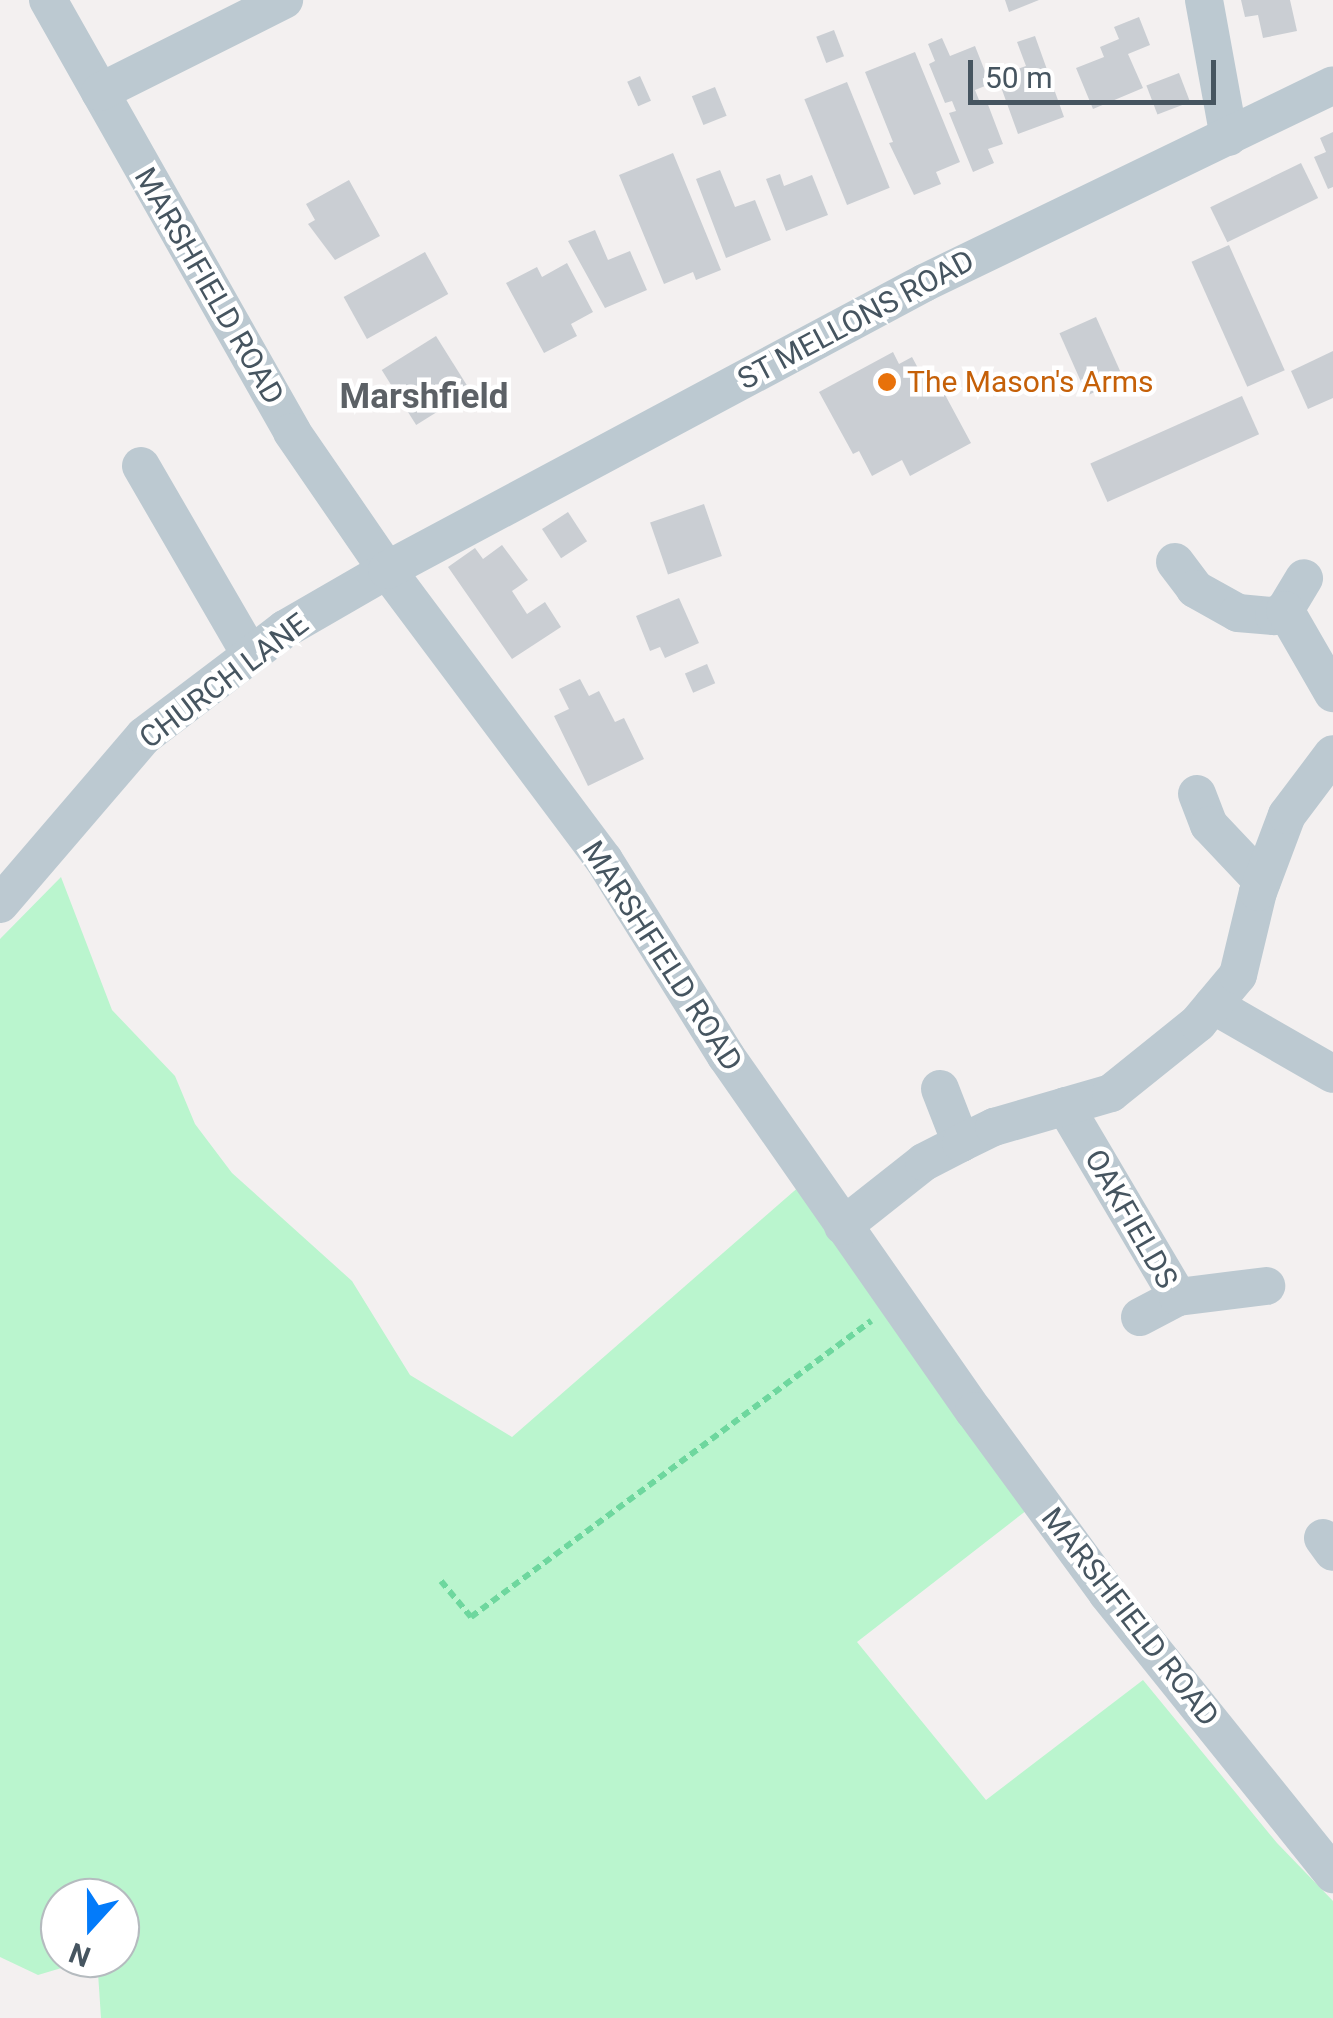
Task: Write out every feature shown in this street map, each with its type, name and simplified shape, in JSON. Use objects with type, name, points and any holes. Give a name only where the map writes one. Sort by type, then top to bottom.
[{"type":"street","name":"MARSHFIELD ROAD","points":[[48,0],[292,432],[387,570],[604,860],[726,1056],[898,1306],[1107,1593],[1333,1874]]},
{"type":"street","points":[[100,92],[284,0]]},
{"type":"street","points":[[1204,0],[1229,137]]},
{"type":"street","name":"ST MELLONS ROAD","points":[[387,570],[924,283],[1333,85]]},
{"type":"street","points":[[140,466],[250,654]]},
{"type":"street","points":[[1176,562],[1195,590],[1238,614],[1274,616],[1294,594],[1333,693]]},
{"type":"street","name":"CHURCH LANE","points":[[0,904],[144,736],[250,654],[387,570]]},
{"type":"street","points":[[843,1226],[924,1162],[961,1143],[994,1127],[1111,1093],[1212,1006],[1238,975],[1262,881],[1287,815],[1333,754]]},
{"type":"street","points":[[1196,794],[1209,825],[1262,881]]},
{"type":"street","points":[[1212,1006],[1333,1074]]},
{"type":"street","points":[[940,1089],[961,1143]]},
{"type":"street","name":"OAKFIELDS","points":[[1066,1106],[1178,1297],[1140,1316]]},
{"type":"street","points":[[1178,1297],[1266,1286]]},
{"type":"path","points":[[441,1581],[471,1617],[561,1554],[673,1464],[864,1324],[898,1306]]},
{"type":"green space","points":[[61,877],[112,1010],[175,1076],[195,1124],[232,1173],[352,1281],[410,1375],[512,1437],[809,1178],[1040,1500],[857,1642],[986,1800],[1143,1680],[1277,1843],[1333,1901],[1333,2018],[101,2018],[98,1978],[140,1978],[140,1878],[40,1878],[40,1974],[0,1957],[0,939]]},
{"type":"building","points":[[1005,0],[1039,0],[1009,12]]},
{"type":"building","points":[[1241,0],[1290,0],[1297,31],[1263,38],[1258,15],[1245,17]]},
{"type":"building","points":[[1139,17],[1150,45],[1128,54],[1143,88],[1093,109],[1076,68],[1104,57],[1100,47],[1119,39],[1114,27]]},
{"type":"building","points":[[834,30],[844,56],[826,63],[816,37]]},
{"type":"building","points":[[1035,36],[1064,117],[1018,134],[997,76],[1026,66],[1017,42]]},
{"type":"building","points":[[942,38],[950,56],[975,46],[990,84],[975,90],[981,105],[987,102],[1003,144],[988,149],[994,163],[973,172],[949,113],[956,111],[952,101],[945,103],[929,64],[935,61],[928,44]]},
{"type":"building","points":[[915,52],[960,162],[936,172],[941,184],[914,195],[889,143],[893,142],[865,72]]},
{"type":"building","points":[[1179,73],[1190,102],[1157,114],[1146,86]]},
{"type":"building","points":[[640,76],[651,101],[638,106],[627,82]]},
{"type":"building","points":[[847,82],[890,188],[847,205],[804,99]]},
{"type":"building","points":[[715,87],[727,116],[703,125],[692,96]]},
{"type":"building","points":[[1333,132],[1333,187],[1328,189],[1314,157],[1326,152],[1320,138]]},
{"type":"building","points":[[673,153],[721,270],[696,280],[693,272],[664,284],[619,175]]},
{"type":"building","points":[[1301,163],[1318,198],[1227,242],[1210,207]]},
{"type":"building","points":[[720,170],[735,207],[755,200],[771,240],[726,258],[696,179]]},
{"type":"building","points":[[780,174],[784,186],[812,175],[828,215],[786,231],[766,179]]},
{"type":"building","points":[[349,180],[380,236],[335,260],[308,224],[315,220],[306,204]]},
{"type":"building","points":[[595,230],[608,260],[630,251],[647,290],[605,308],[568,241]]},
{"type":"building","points":[[1229,245],[1285,370],[1247,387],[1192,262]]},
{"type":"building","points":[[425,252],[448,294],[367,339],[344,297]]},
{"type":"building","points":[[567,263],[593,312],[571,324],[577,336],[544,353],[506,283],[537,267],[542,277]]},
{"type":"building","points":[[1096,317],[1124,379],[1087,395],[1059,333]]},
{"type":"building","points":[[436,336],[470,391],[416,425],[382,370]]},
{"type":"building","points":[[1333,351],[1333,398],[1308,409],[1291,371]]},
{"type":"building","points":[[893,352],[899,364],[912,357],[926,383],[936,378],[971,443],[910,476],[902,460],[872,476],[859,451],[853,454],[819,392]]},
{"type":"building","points":[[1242,396],[1259,434],[1107,502],[1090,464]]},
{"type":"building","points":[[704,504],[722,556],[668,575],[650,523]]},
{"type":"building","points":[[568,512],[587,541],[561,558],[542,529]]},
{"type":"building","points":[[502,545],[528,580],[512,591],[527,614],[545,602],[561,627],[512,659],[448,567],[475,548],[483,559]]},
{"type":"building","points":[[679,598],[699,643],[665,658],[660,647],[650,651],[636,616]]},
{"type":"building","points":[[707,664],[715,683],[693,693],[685,673]]},
{"type":"building","points":[[580,679],[589,696],[599,691],[615,722],[624,718],[644,759],[588,786],[554,716],[569,709],[559,689]]},
{"type":"place","name":"The Mason's Arms","points":[[887,382]]},
{"type":"district","name":"Marshfield","points":[[424,397]]}]
